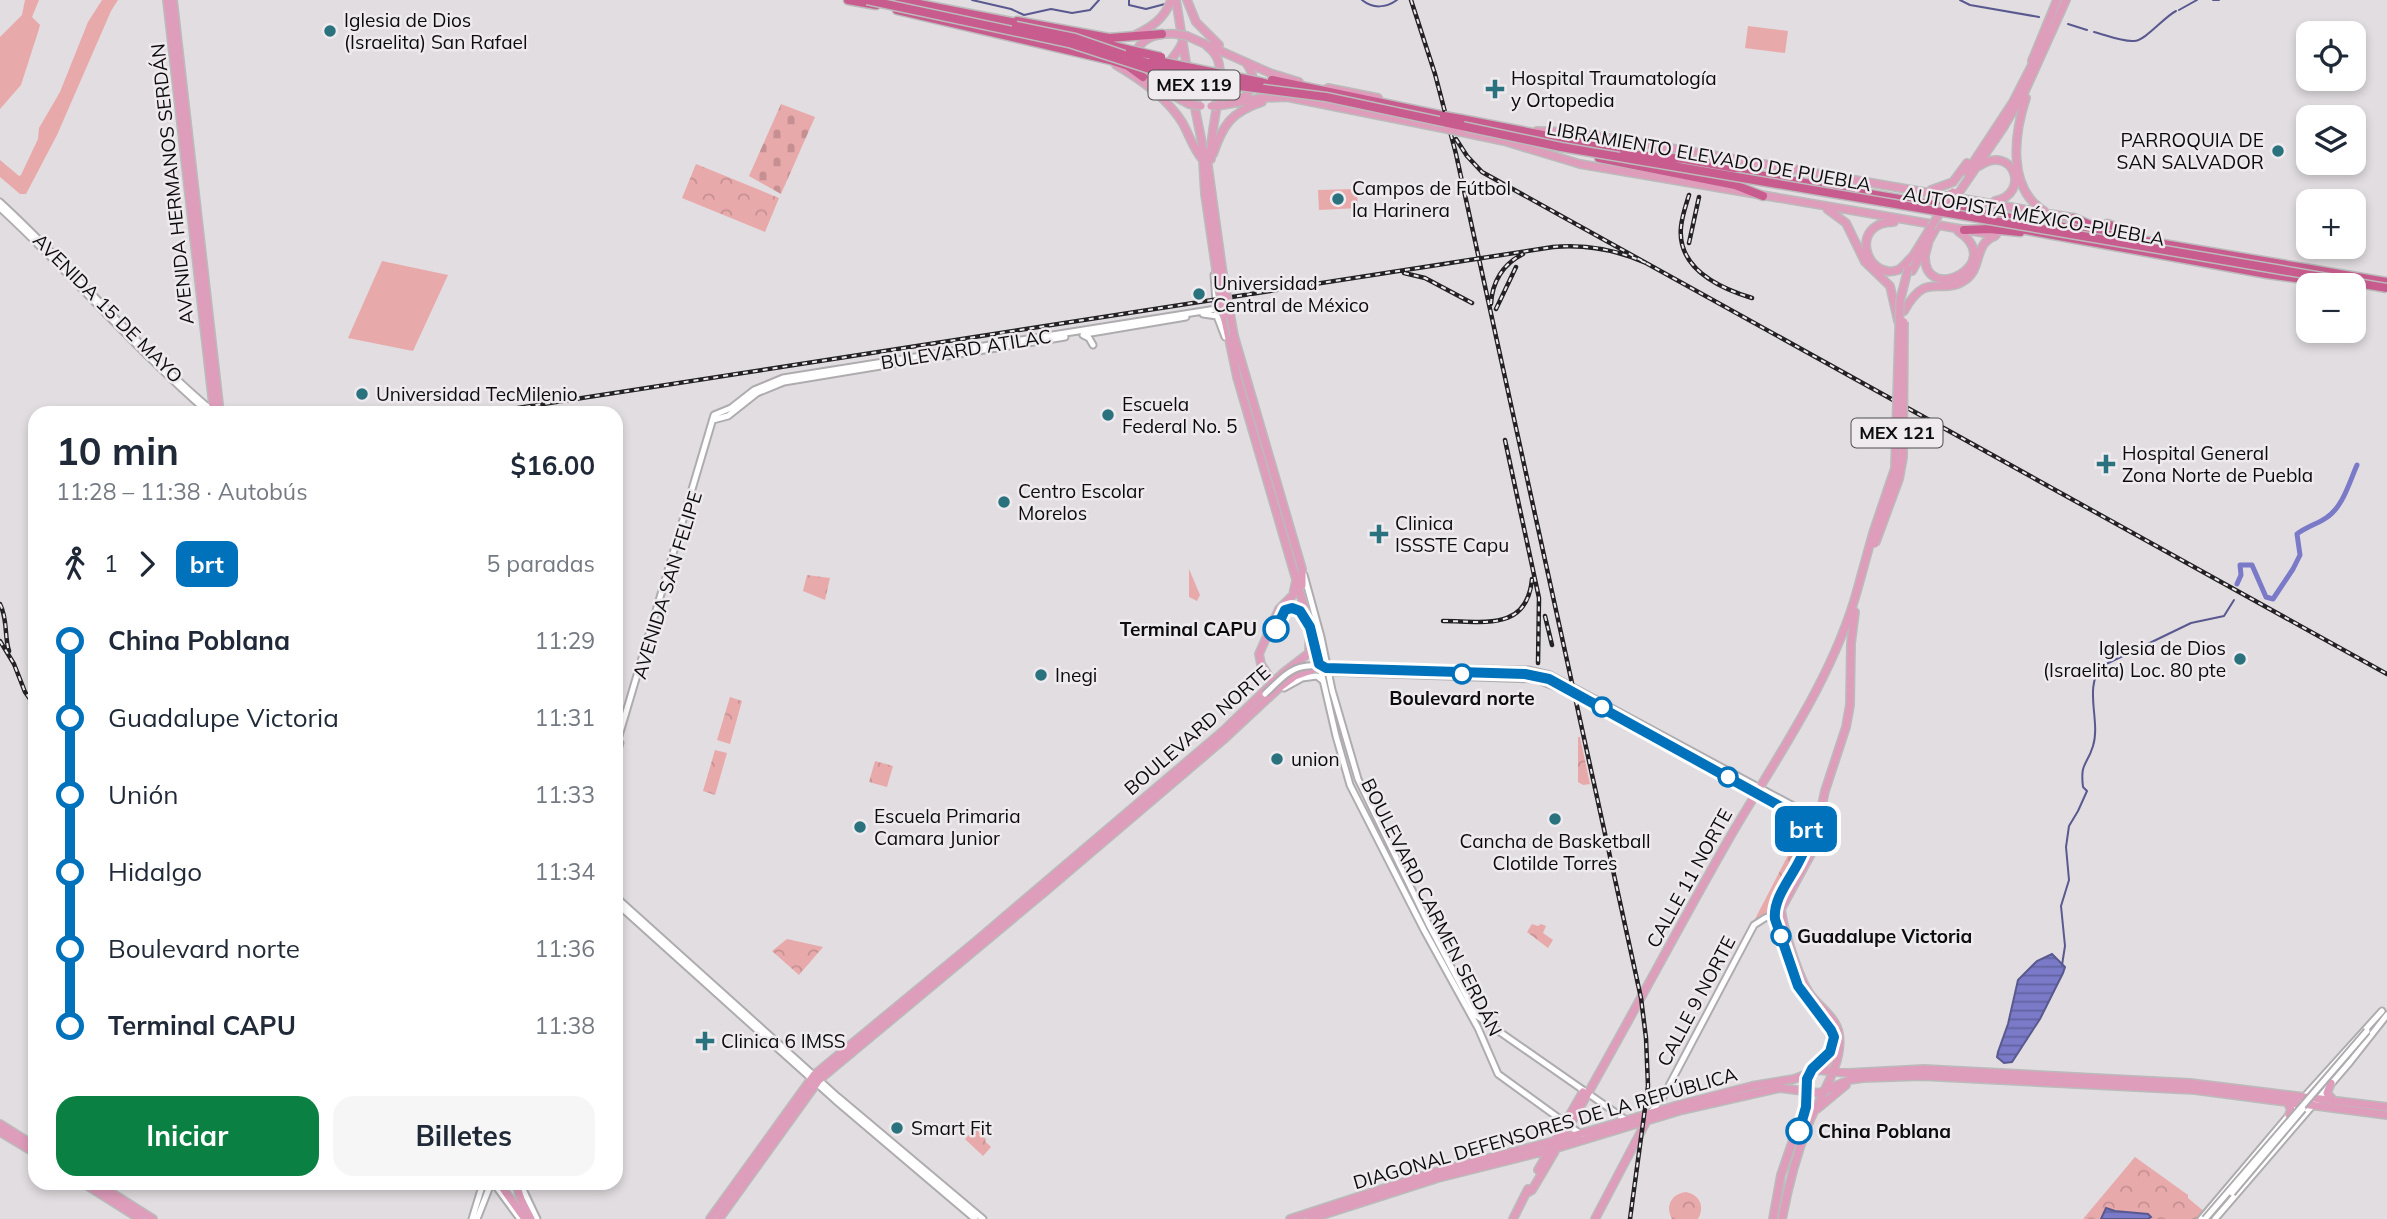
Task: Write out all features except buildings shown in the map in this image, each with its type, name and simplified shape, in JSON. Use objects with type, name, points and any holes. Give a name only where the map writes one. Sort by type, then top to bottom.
[{"type":"highway","name":"AUTOPISTA MÉXICO-PUEBLA","points":[[848,0],[1260,80],[1445,120],[1562,149],[2296,278]]},
{"type":"highway","name":"LIBRAMIENTO ELEVADO DE PUEBLA","points":[[867,0],[1069,43],[1177,78],[1326,97],[1561,147],[2377,287],[2387,286]]},
{"type":"highway","name":"LIBRAMIENTO ELEVADO DE PUEBLA","points":[[887,0],[1059,34],[1183,74],[1315,91],[1617,153],[2387,286]]},
{"type":"highway","name":"AUTOPISTA MÉXICO-PUEBLA","points":[[899,0],[1043,28],[1130,53]]},
{"type":"highway","points":[[897,10],[1093,55],[1119,63],[1143,77]]},
{"type":"highway","points":[[948,10],[1103,38],[1162,34]]},
{"type":"highway","name":"AUTOPISTA MÉXICO-PUEBLA","points":[[1461,124],[2122,233],[2387,286]]},
{"type":"highway","points":[[1561,147],[1599,158],[1735,185],[1763,195]]},
{"type":"highway","points":[[1617,153],[1735,168],[1825,183],[1837,188]]},
{"type":"highway","points":[[2074,218],[2122,233],[2275,258],[2387,286]]},
{"type":"highway","points":[[2107,224],[2122,233]]},
{"type":"highway","points":[[1959,230],[1983,229],[2068,238]]},
{"type":"highway","points":[[1996,235],[2010,231]]},
{"type":"highway","points":[[2085,241],[2154,257],[2296,280]]},
{"type":"highway","points":[[2366,286],[2387,286]]},
{"type":"highway","points":[[2366,287],[2377,287]]},
{"type":"main road","name":"AVENIDA HERMANOS SERDÁN","points":[[173,0],[204,249],[209,305],[208,335]]},
{"type":"main road","points":[[1127,37],[1155,23],[1176,0]]},
{"type":"main road","name":"MEX 119","points":[[1176,0],[1185,38],[1186,68],[1207,160]]},
{"type":"main road","name":"MEX 119","points":[[1176,0],[1210,168]]},
{"type":"main road","points":[[1187,0],[1196,22],[1223,51]]},
{"type":"main road","points":[[2031,68],[2034,55],[2064,0]]},
{"type":"main road","points":[[2010,116],[2035,82],[2064,0]]},
{"type":"main road","name":"MEX 121","points":[[1955,193],[2010,116],[2064,0]]},
{"type":"main road","name":"AVENIDA HERMANOS SERDÁN","points":[[166,1],[191,220],[214,369]]},
{"type":"main road","points":[[1339,98],[1287,97],[1214,106],[1189,104],[1143,77],[1136,63],[1136,52],[1145,41],[1162,34],[1176,34],[1339,98],[1461,124],[1504,141],[1580,164],[1996,235]]},
{"type":"main road","points":[[1175,97],[1165,86],[1163,72],[1185,38]]},
{"type":"main road","points":[[1202,42],[1216,55],[1220,68],[1207,160],[1208,214],[1219,268]]},
{"type":"main road","points":[[1093,55],[1116,64],[1158,95],[1177,115],[1196,150],[1207,160],[1219,268]]},
{"type":"main road","points":[[1232,104],[1248,94],[1253,83],[1251,70],[1243,60]]},
{"type":"main road","name":"MEX 121","points":[[1859,591],[1902,468],[1904,311],[1913,255],[2038,60]]},
{"type":"main road","points":[[1154,85],[1184,118],[1195,141],[1196,150]]},
{"type":"main road","points":[[1207,160],[1220,134],[1232,118],[1256,104],[1287,97]]},
{"type":"main road","points":[[2026,97],[2017,131],[2020,179],[2031,200],[2048,213]]},
{"type":"main road","points":[[1914,190],[1940,188],[1953,182],[2003,111],[2012,104]]},
{"type":"main road","points":[[1461,124],[1571,132],[2074,218]]},
{"type":"main road","points":[[1973,171],[1987,161],[2000,159],[2011,167],[2015,180],[2012,191],[2004,199],[1977,200]]},
{"type":"main road","points":[[1825,183],[1856,180]]},
{"type":"main road","name":"AVENIDA 15 DE MAYO","points":[[0,202],[37,236],[123,327],[208,406]]},
{"type":"main road","points":[[1820,205],[1846,222],[1865,262],[1891,289],[1899,323]]},
{"type":"main road","name":"AVENIDA 15 DE MAYO","points":[[0,208],[148,357],[207,406]]},
{"type":"main road","points":[[1208,214],[1206,220],[1216,309],[1232,368],[1237,377]]},
{"type":"main road","points":[[1910,221],[1885,222],[1876,226],[1868,234],[1866,246],[1873,264],[1887,271],[1901,268],[1913,255]]},
{"type":"main road","name":"MEX 121","points":[[1859,591],[1873,533],[1895,468],[1901,291],[1910,270],[1929,240],[1933,227]]},
{"type":"main road","points":[[1929,240],[1925,257],[1929,270],[1941,279],[1955,279],[1969,268],[1973,253],[1968,239],[1959,230]]},
{"type":"main road","points":[[1904,311],[1919,291],[1934,285],[1953,285],[1966,279],[1976,267],[1981,246],[1996,235]]},
{"type":"main road","name":"BOULEVARD CARMEN SERDÁN","points":[[1219,268],[1220,316],[1237,377],[1257,429]]},
{"type":"main road","name":"BOULEVARD CARMEN SERDÁN","points":[[1219,268],[1257,429],[1291,544],[1302,569],[1357,779],[1480,1017]]},
{"type":"main road","points":[[1216,309],[1222,317],[1224,332]]},
{"type":"main road","name":"BULEVARD ATILAC","points":[[717,416],[754,390],[776,380],[1216,309]]},
{"type":"main road","points":[[717,416],[728,416],[757,393],[784,382],[1205,314],[1220,316]]},
{"type":"main road","points":[[1079,334],[1089,338],[1093,345]]},
{"type":"main road","points":[[214,369],[215,406]]},
{"type":"main road","points":[[214,369],[215,406]]},
{"type":"main road","name":"AVENIDA SAN FELIPE","points":[[623,722],[710,427],[717,416]]},
{"type":"main road","name":"AVENIDA SAN FELIPE","points":[[623,732],[717,416]]},
{"type":"main road","points":[[703,421],[710,427]]},
{"type":"main road","name":"BOULEVARD CARMEN SERDÁN","points":[[1291,544],[1296,576],[1350,785],[1424,930],[1478,1028],[1497,1070],[1503,1079],[1567,1125]]},
{"type":"main road","points":[[1302,569],[1301,581],[1320,657]]},
{"type":"main road","points":[[1269,678],[1259,654],[1279,609],[1293,595],[1296,576]]},
{"type":"main road","points":[[1782,1219],[1790,1179],[1812,1115],[1833,1071],[1839,1038],[1837,1027],[1807,989],[1781,912],[1810,857],[1825,791],[1846,727],[1850,705],[1851,643],[1859,591]]},
{"type":"main road","name":"CALLE 11 NORTE","points":[[1513,1219],[1527,1192],[1532,1190],[1623,1021],[1642,993],[1834,654],[1859,591]]},
{"type":"main road","points":[[1223,730],[1283,673],[1307,656],[1311,633]]},
{"type":"main road","name":"BOULEVARD NORTE","points":[[710,1219],[815,1079],[1290,670],[1304,666],[1336,666],[1528,670],[1544,673],[1757,791],[1796,818],[1805,836],[1802,850],[1775,900],[1772,915]]},
{"type":"main road","name":"BOULEVARD NORTE","points":[[719,1219],[815,1079],[977,949],[1223,740],[1285,682],[1315,670]]},
{"type":"main road","name":"BOULEVARD NORTE","points":[[1330,672],[1536,679],[1561,689],[1757,791],[1799,809],[1810,820],[1814,834]]},
{"type":"main road","points":[[1223,740],[1288,685],[1314,676],[1323,680]]},
{"type":"main road","points":[[1380,844],[1387,840]]},
{"type":"main road","points":[[623,903],[815,1079],[983,1219]]},
{"type":"main road","points":[[623,909],[975,1219]]},
{"type":"main road","name":"CALLE 9 NORTE","points":[[1595,1219],[1646,1118],[1663,1097],[1754,925],[1781,912]]},
{"type":"main road","points":[[1772,915],[1797,989],[1831,1035],[1828,1051],[1794,1079]]},
{"type":"main road","points":[[2212,1206],[2218,1216],[2339,1074],[2385,1013],[2387,1004]]},
{"type":"main road","points":[[2205,1219],[2385,1013]]},
{"type":"main road","points":[[2205,1219],[2212,1206],[2302,1100],[2385,1013]]},
{"type":"main road","points":[[1478,1028],[1480,1017],[1626,1120]]},
{"type":"main road","points":[[1836,1058],[1837,1066],[1843,1073]]},
{"type":"main road","points":[[1816,1062],[1833,1071]]},
{"type":"main road","points":[[1773,1219],[1782,1175],[1804,1105],[1804,1083],[1816,1062]]},
{"type":"main road","points":[[2332,1067],[2333,1075],[2339,1074]]},
{"type":"main road","points":[[1809,1072],[1910,1069],[2195,1083],[2387,1115]]},
{"type":"main road","name":"DIAGONAL DEFENSORES DE LA REPÚBLICA","points":[[1290,1219],[1431,1173],[1587,1139],[1752,1086],[1794,1079],[1809,1072]]},
{"type":"main road","name":"DIAGONAL DEFENSORES DE LA REPÚBLICA","points":[[1310,1219],[1438,1178],[1556,1145],[1580,1134],[1626,1120],[1783,1088],[1804,1092],[1825,1091],[1855,1079],[1896,1076],[1963,1077],[2194,1090],[2287,1101],[2302,1100]]},
{"type":"main road","points":[[1812,1115],[1855,1079]]},
{"type":"main road","points":[[2331,1083],[2328,1093],[2334,1101]]},
{"type":"main road","points":[[1783,1088],[1796,1095],[1804,1105]]},
{"type":"main road","points":[[2287,1101],[2291,1108],[2288,1117]]},
{"type":"main road","points":[[2315,1102],[2334,1101],[2387,1107]]},
{"type":"main road","points":[[2288,1117],[2294,1120],[2296,1125]]},
{"type":"main road","points":[[0,1124],[28,1142]]},
{"type":"main road","points":[[1567,1125],[1587,1139]]},
{"type":"main road","points":[[0,1132],[28,1149]]},
{"type":"main road","points":[[2263,1146],[2267,1158]]},
{"type":"main road","points":[[2255,1155],[2267,1158]]},
{"type":"main road","points":[[95,1190],[142,1217]]},
{"type":"main road","points":[[105,1190],[142,1217]]},
{"type":"main road","points":[[479,1207],[482,1190]]},
{"type":"main road","points":[[475,1219],[486,1190]]},
{"type":"main road","points":[[501,1190],[523,1219]]},
{"type":"main road","points":[[519,1190],[521,1200],[534,1219]]},
{"type":"green space","points":[[25,0],[39,0],[32,17],[40,25],[21,85],[0,109],[0,37],[22,15]]},
{"type":"green space","points":[[102,0],[118,0],[57,135],[26,194],[20,194],[0,177],[0,160],[21,175],[38,139],[39,128],[60,92],[88,22]]},
{"type":"green space","points":[[1748,26],[1788,31],[1785,53],[1745,48]]},
{"type":"green space","points":[[781,104],[815,117],[781,194],[749,176]]},
{"type":"green space","points":[[696,164],[779,198],[765,232],[682,198]]},
{"type":"green space","name":"Campos de Fútbol la Harinera","points":[[1357,189],[1358,208],[1319,210],[1318,190]]},
{"type":"green space","points":[[382,261],[448,275],[413,351],[348,338]]},
{"type":"green space","points":[[1189,569],[1200,595],[1197,601],[1189,597]]},
{"type":"green space","points":[[807,575],[830,578],[825,600],[803,591]]},
{"type":"green space","points":[[730,697],[742,701],[730,744],[717,740]]},
{"type":"green space","points":[[1578,737],[1590,784],[1583,785],[1578,782]]},
{"type":"green space","points":[[715,750],[727,753],[715,795],[703,791]]},
{"type":"green space","points":[[875,761],[893,766],[887,787],[869,782]]},
{"type":"green space","points":[[1801,830],[1803,842],[1770,912],[1754,921]]},
{"type":"green space","points":[[1532,924],[1546,926],[1543,933],[1553,940],[1548,948],[1527,932]]},
{"type":"green space","points":[[787,939],[823,947],[799,975],[772,951]]},
{"type":"green space","points":[[1808,996],[1833,1028],[1835,1036],[1835,1045],[1830,1069],[1821,1063],[1833,1049],[1834,1033]]},
{"type":"green space","points":[[975,1128],[991,1147],[983,1156],[965,1139]]},
{"type":"green space","points":[[2135,1157],[2188,1195],[2188,1198],[2206,1213],[2200,1219],[2083,1219]]},
{"type":"green space","points":[[1686,1192],[1700,1202],[1698,1219],[1672,1219],[1669,1210],[1671,1201],[1676,1195]]},
{"type":"shaded area","points":[[2052,954],[2065,967],[2063,973],[2040,1019],[2012,1062],[2004,1063],[1997,1057],[2018,980],[2037,961]]},
{"type":"shaded area","points":[[2106,1208],[2148,1214],[2151,1217],[2101,1219]]},
{"type":"waterway","points":[[972,0],[1011,9],[1024,15],[1051,9],[1072,13],[1090,10],[1099,0]]},
{"type":"waterway","points":[[1129,0],[1129,5],[1146,9],[1165,4]]},
{"type":"waterway","points":[[1362,0],[1380,6],[1397,0]]},
{"type":"waterway","points":[[1960,0],[1970,5],[2039,17]]},
{"type":"waterway","points":[[2179,10],[2197,0]]},
{"type":"waterway","points":[[2213,0],[2219,0]]},
{"type":"waterway","points":[[2094,32],[2124,40],[2138,40],[2176,11]]},
{"type":"waterway","points":[[2068,24],[2087,30]]},
{"type":"waterway","points":[[2237,584],[2241,575],[2240,565],[2252,565],[2266,597],[2273,599],[2300,555],[2297,534],[2326,518],[2337,508],[2357,465]]},
{"type":"waterway","points":[[2062,965],[2065,946],[2061,906],[2069,880],[2066,847],[2069,826],[2087,791],[2083,787],[2082,773],[2095,736],[2093,694],[2096,674],[2102,666],[2191,623],[2224,616],[2234,600]]},
{"type":"railway","points":[[1411,0],[1435,74],[1456,154],[1641,998],[1648,1086],[1630,1219]]},
{"type":"railway","points":[[1456,139],[1482,172],[2387,674]]},
{"type":"railway","points":[[1689,195],[1681,227],[1686,254],[1693,265],[1714,282],[1752,298]]},
{"type":"railway","points":[[1689,243],[1699,197]]},
{"type":"railway","points":[[531,406],[1553,247],[1601,249],[1646,263]]},
{"type":"railway","points":[[1491,304],[1500,274],[1523,254]]},
{"type":"railway","points":[[1496,309],[1516,267]]},
{"type":"railway","points":[[1404,273],[1425,278],[1472,303]]},
{"type":"railway","points":[[1505,440],[1539,598],[1538,663]]},
{"type":"railway","points":[[1443,621],[1487,622],[1512,616],[1522,608],[1532,579]]},
{"type":"railway","points":[[0,604],[9,651]]},
{"type":"railway","points":[[1545,616],[1552,645]]},
{"type":"railway","points":[[0,641],[28,696]]},
{"type":"bus line","name":"brt","points":[[1276,629],[1285,610],[1292,608],[1300,611],[1310,627],[1319,664],[1326,668],[1482,675],[1525,674],[1549,679],[1796,815],[1806,829],[1805,848],[1778,898],[1774,910],[1775,919],[1798,986],[1831,1030],[1834,1041],[1830,1052],[1812,1069],[1807,1079],[1806,1107],[1799,1131]]},
{"type":"place","name":"Iglesia de Dios (Israelita) San Rafael","points":[[330,31]]},
{"type":"place","name":"Hospital Traumatología y Ortopedia","points":[[1495,89]]},
{"type":"place","name":"PARROQUIA DE SAN SALVADOR","points":[[2278,151]]},
{"type":"place","name":"Campos de Fútbol la Harinera","points":[[1338,199]]},
{"type":"place","name":"Universidad Central de México","points":[[1199,294]]},
{"type":"place","name":"Universidad TecMilenio","points":[[362,394]]},
{"type":"place","name":"Escuela Federal No. 5","points":[[1108,415]]},
{"type":"place","name":"Hospital General Zona Norte de Puebla","points":[[2106,464]]},
{"type":"place","name":"Centro Escolar Morelos","points":[[1004,502]]},
{"type":"place","name":"Clinica ISSSTE Capu","points":[[1379,534]]},
{"type":"place","name":"Terminal CAPU","points":[[1276,629]]},
{"type":"place","name":"Iglesia de Dios (Israelita) Loc. 80 pte","points":[[2240,659]]},
{"type":"place","name":"Boulevard norte","points":[[1462,674]]},
{"type":"place","name":"Inegi","points":[[1041,675]]},
{"type":"place","name":"union","points":[[1277,759]]},
{"type":"place","name":"Cancha de Basketball Clotilde Torres","points":[[1555,819]]},
{"type":"place","name":"Escuela Primaria Camara Junior","points":[[860,827]]},
{"type":"place","name":"Guadalupe Victoria","points":[[1781,936]]},
{"type":"place","name":"Clinica 6 IMSS","points":[[705,1041]]},
{"type":"place","name":"Smart Fit","points":[[897,1128]]},
{"type":"place","name":"China Poblana","points":[[1799,1131]]}]
